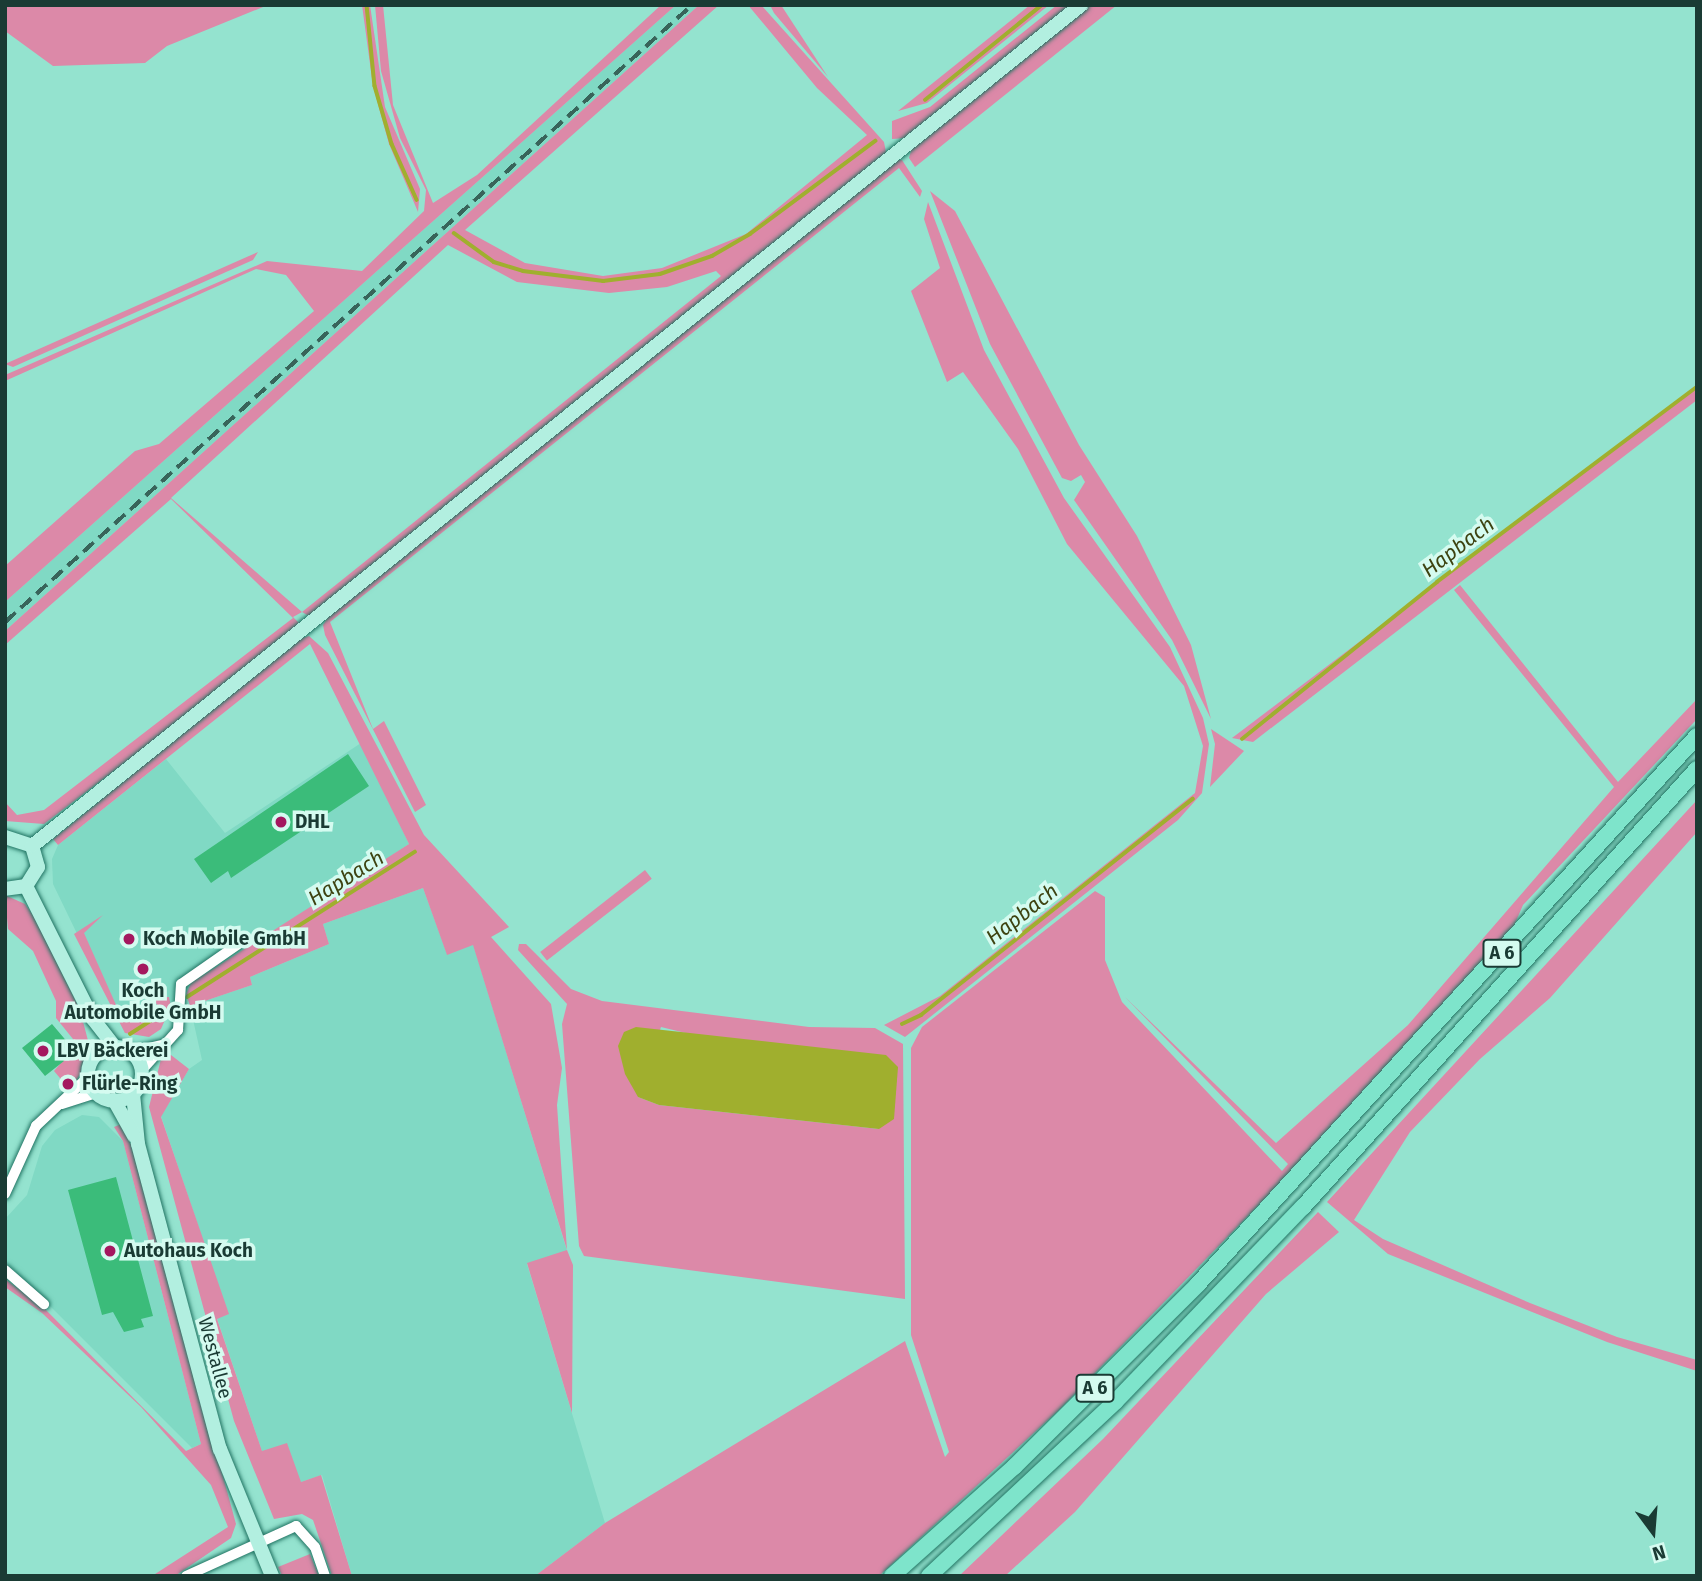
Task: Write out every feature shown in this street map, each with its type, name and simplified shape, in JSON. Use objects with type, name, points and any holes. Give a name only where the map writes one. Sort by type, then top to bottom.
[{"type":"highway","name":"A 6","points":[[892,1576],[1109,1375],[1287,1189],[1697,736]]},
{"type":"highway","name":"A 6","points":[[929,1576],[1116,1402],[1303,1207],[1697,769]]},
{"type":"main road","points":[[32,846],[1081,5]]},
{"type":"main road","points":[[5,837],[32,846]]},
{"type":"main road","points":[[5,889],[26,886],[38,867],[32,846]]},
{"type":"main road","points":[[26,886],[93,1019],[114,1046],[131,1052],[142,1070],[133,1094],[114,1100],[96,1093],[88,1077],[97,1054],[93,1019]]},
{"type":"main road","points":[[97,1054],[114,1046]]},
{"type":"main road","name":"Westallee","points":[[133,1094],[138,1144],[220,1449],[255,1541],[272,1576]]},
{"type":"main road","name":"Westallee","points":[[114,1100],[138,1144]]},
{"type":"street","points":[[142,1070],[161,1045],[178,1030],[181,984],[240,943]]},
{"type":"street","points":[[131,1052],[161,1045]]},
{"type":"street","points":[[5,1194],[36,1126],[88,1077]]},
{"type":"street","points":[[60,1105],[96,1093]]},
{"type":"street","points":[[5,1270],[44,1304]]},
{"type":"street","points":[[186,1576],[255,1541],[296,1526],[315,1547],[325,1576]]},
{"type":"shaded area","points":[[5,5],[268,5],[167,46],[145,63],[53,66],[5,31]]},
{"type":"shaded area","points":[[362,5],[370,5],[385,107],[420,189],[418,212],[389,144],[373,86]]},
{"type":"shaded area","points":[[375,5],[383,5],[393,105],[433,203],[477,175],[661,5],[676,5],[5,602],[5,566],[135,451],[159,444],[314,311],[286,275],[256,269],[5,381],[5,375],[267,261],[362,271],[424,211],[426,190],[400,138],[381,71]]},
{"type":"shaded area","points":[[676,5],[699,5],[5,631],[5,602]]},
{"type":"shaded area","points":[[699,5],[719,5],[465,230],[525,263],[603,276],[662,268],[746,234],[867,135],[817,88],[748,5],[761,5],[884,142],[886,152],[879,161],[309,616],[302,612],[293,617],[300,624],[44,824],[5,821],[5,802],[17,815],[44,810],[293,618],[171,499],[5,645],[5,631]],"holes":[[[448,245],[517,282],[609,293],[667,287],[716,271],[721,276],[302,612],[171,498]]]},
{"type":"shaded area","points":[[770,5],[781,5],[828,77],[774,13]]},
{"type":"shaded area","points":[[1030,5],[1049,5],[927,103],[898,111]]},
{"type":"shaded area","points":[[1057,5],[1072,5],[907,138],[892,139],[892,121],[930,107]]},
{"type":"shaded area","points":[[1090,5],[1117,5],[915,167],[909,158],[912,147]]},
{"type":"shaded area","points":[[895,160],[902,160],[922,191],[920,197],[899,168],[330,622],[373,729],[384,721],[426,805],[415,812],[325,635],[323,625],[330,614]]},
{"type":"shaded area","points":[[930,191],[955,211],[1079,445],[1137,536],[1191,645],[1211,719],[1172,640],[1074,500],[1085,482],[1081,475],[1071,481],[1062,478],[990,344]]},
{"type":"shaded area","points":[[928,202],[984,350],[1064,498],[1170,647],[1203,718],[1209,744],[1202,793],[1178,820],[905,1037],[884,1025],[940,996],[1195,793],[1203,746],[1184,686],[1067,544],[1018,449],[963,372],[947,382],[911,291],[940,268],[924,219]]},
{"type":"shaded area","points":[[258,252],[253,260],[13,367],[5,364]]},
{"type":"shaded area","points":[[1697,387],[1697,400],[1253,742],[1232,738]]},
{"type":"shaded area","points":[[1460,585],[1618,782],[1697,699],[1697,719],[1523,905],[1513,928],[1285,1178],[1060,1409],[879,1576],[535,1576],[605,1523],[905,1341],[945,1457],[949,1452],[911,1335],[911,1048],[922,1027],[1095,891],[1105,897],[1105,960],[1122,1002],[1282,1171],[1288,1164],[1125,997],[1276,1143],[1408,1025],[1614,787],[1454,590]]},
{"type":"shaded area","points":[[309,636],[328,653],[424,835],[509,927],[491,937],[551,1004],[562,1068],[557,1105],[567,1250],[473,945],[447,955],[423,888],[323,924],[329,944],[250,977],[252,985],[190,1006],[186,994],[191,983],[409,844],[310,644],[58,845],[53,839],[298,639]]},
{"type":"shaded area","points":[[1211,729],[1244,751],[1210,787],[1215,744]]},
{"type":"shaded area","points":[[361,743],[409,844],[125,1033],[53,884],[52,859],[58,845],[166,759],[225,833]]},
{"type":"shaded area","points":[[1697,800],[1697,832],[1550,998],[1480,1059],[1410,1132],[1354,1220],[1383,1239],[1530,1303],[1617,1337],[1697,1360],[1697,1371],[1607,1342],[1388,1254],[1327,1202]]},
{"type":"shaded area","points":[[645,870],[652,879],[547,961],[540,952]]},
{"type":"shaded area","points":[[423,888],[447,954],[473,944],[567,1251],[527,1264],[605,1523],[535,1576],[352,1576],[322,1475],[301,1482],[262,1451],[217,1318],[228,1314],[161,1116],[189,1069],[202,1060],[190,1006],[252,985],[250,977],[329,944],[323,924]]},
{"type":"shaded area","points":[[5,895],[25,904],[35,918],[80,1010],[91,1052],[75,1084],[70,1079],[65,1084],[54,1071],[77,1044],[56,1018],[56,1001],[33,951],[8,929]]},
{"type":"shaded area","points":[[103,915],[84,933],[121,1016],[132,1012],[139,1019],[158,1006],[152,998],[169,997],[171,1006],[161,1029],[149,1037],[125,1033],[74,934]]},
{"type":"shaded area","points":[[519,944],[526,944],[571,989],[602,1001],[809,1027],[875,1028],[903,1044],[905,1299],[584,1256],[579,1246],[562,1024],[567,1004],[518,950]],"holes":[[[661,1027],[698,1036],[879,1129],[659,1105],[638,1097]]]},
{"type":"shaded area","points":[[636,1027],[886,1055],[898,1067],[894,1119],[879,1129],[659,1105],[638,1097],[625,1074],[618,1046],[624,1032]]},
{"type":"shaded area","points":[[171,1055],[189,1069],[161,1117],[229,1314],[217,1319],[262,1451],[287,1443],[301,1482],[321,1475],[352,1576],[332,1576],[313,1520],[302,1514],[274,1519],[234,1421],[149,1107],[161,1059]]},
{"type":"shaded area","points":[[82,1115],[99,1117],[123,1141],[201,1444],[192,1448],[5,1261],[5,1219],[27,1195],[42,1146],[55,1130]]},
{"type":"shaded area","points":[[121,1124],[134,1150],[236,1524],[231,1538],[175,1576],[152,1576],[228,1527],[211,1485],[141,1407],[42,1313],[5,1287],[5,1279],[43,1307],[186,1451],[201,1444],[123,1141],[114,1127]]},
{"type":"shaded area","points":[[1318,1212],[1339,1232],[1266,1294],[1075,1512],[1005,1576],[959,1576],[1103,1439]]},
{"type":"shaded area","points":[[567,1250],[573,1265],[572,1413],[527,1263]]},
{"type":"shaded area","points":[[310,1554],[319,1576],[282,1576],[278,1567]]},
{"type":"building","name":"DHL","points":[[348,754],[369,786],[231,878],[228,871],[211,883],[194,859]]},
{"type":"building","name":"LBV Bäckerei","points":[[52,1024],[69,1044],[58,1054],[64,1061],[45,1076],[22,1048]]},
{"type":"building","name":"Autohaus Koch","points":[[116,1177],[153,1316],[141,1319],[144,1327],[124,1332],[113,1312],[102,1315],[68,1190]]},
{"type":"waterway","points":[[367,5],[375,86],[392,144],[417,200]]},
{"type":"waterway","points":[[925,100],[1042,5]]},
{"type":"waterway","points":[[454,233],[494,262],[523,271],[603,281],[660,274],[712,256],[750,234],[875,141]]},
{"type":"waterway","name":"Hapbach","points":[[1242,739],[1437,582],[1697,387]]},
{"type":"waterway","name":"Hapbach","points":[[902,1024],[921,1015],[1193,799]]},
{"type":"waterway","name":"Hapbach","points":[[187,997],[415,852]]},
{"type":"waterway","name":"Hapbach","points":[[130,1034],[166,1011]]},
{"type":"railway","points":[[5,622],[692,5]]},
{"type":"place","name":"DHL","points":[[281,822]]},
{"type":"place","name":"Koch Mobile GmbH","points":[[129,939]]},
{"type":"place","name":"Koch Automobile GmbH","points":[[143,969]]},
{"type":"place","name":"LBV Bäckerei","points":[[43,1051]]},
{"type":"place","name":"Flürle-Ring","points":[[68,1084]]},
{"type":"place","name":"Autohaus Koch","points":[[110,1251]]}]
